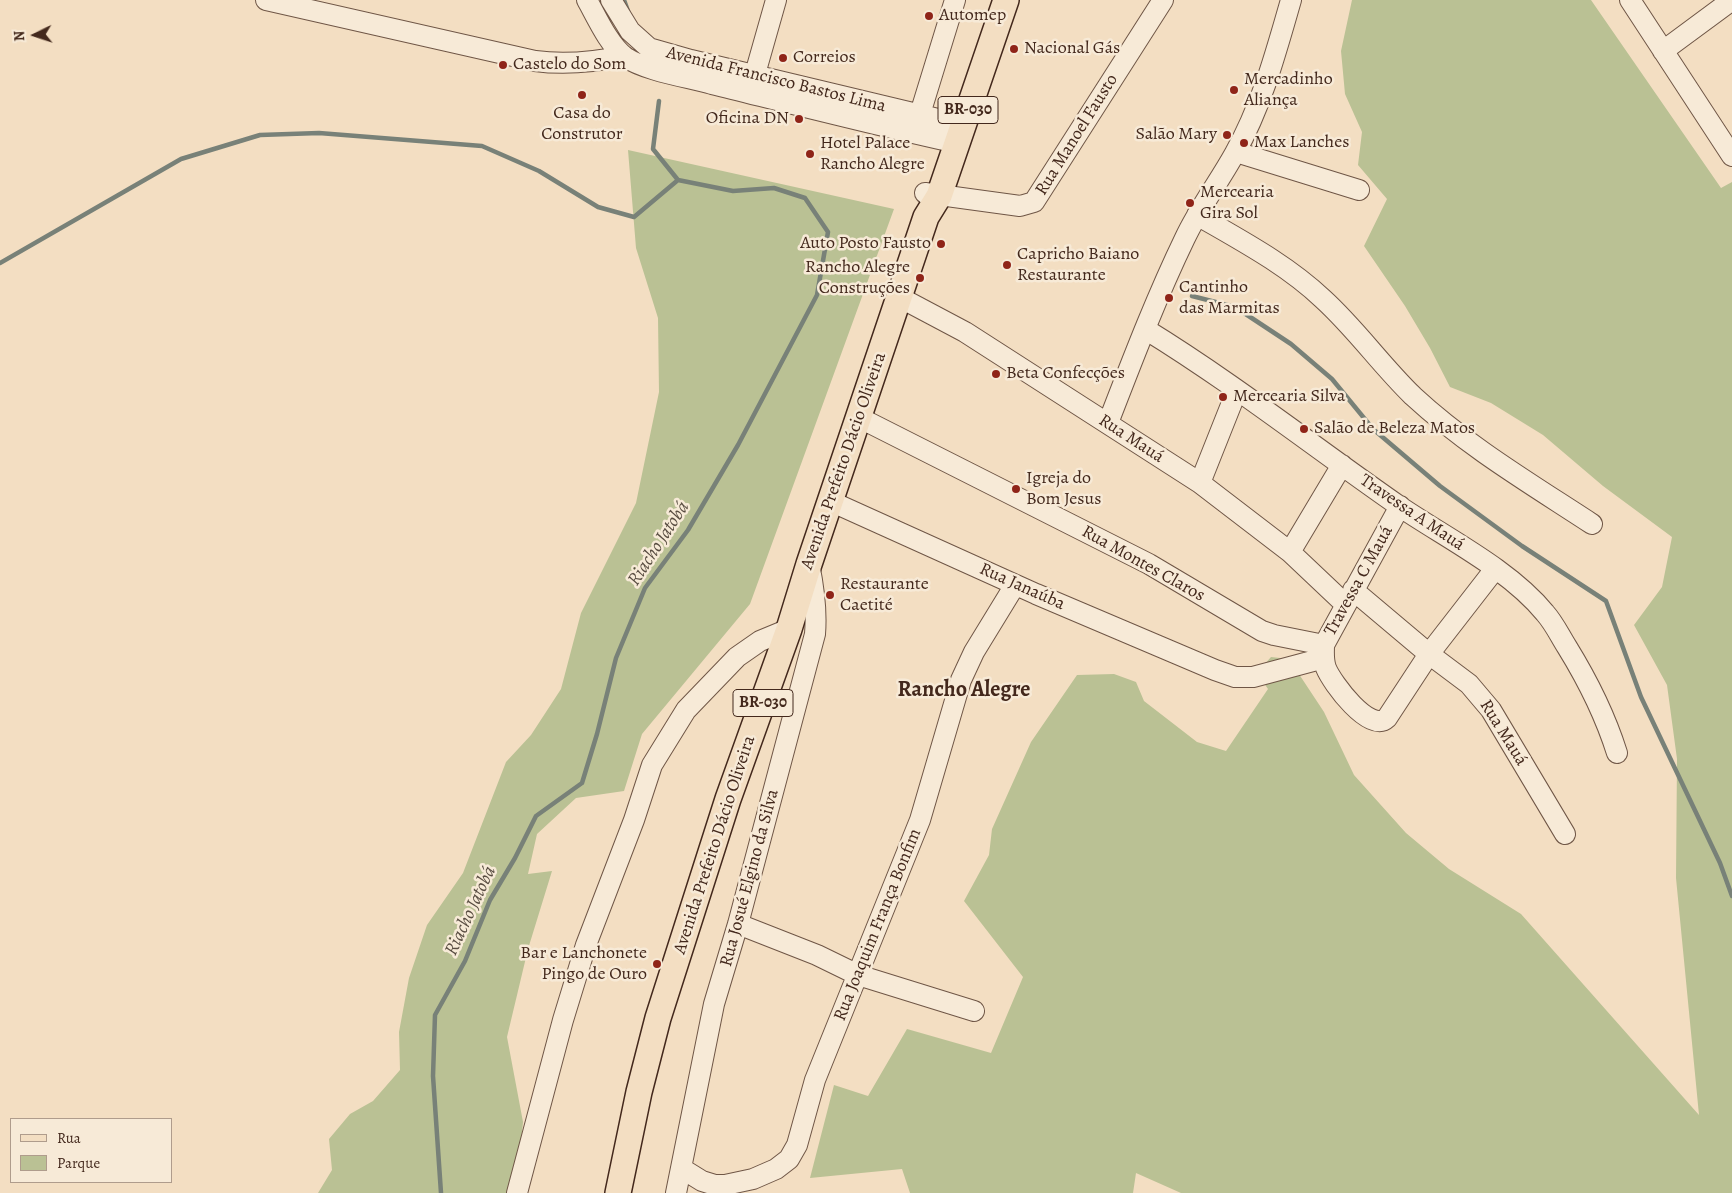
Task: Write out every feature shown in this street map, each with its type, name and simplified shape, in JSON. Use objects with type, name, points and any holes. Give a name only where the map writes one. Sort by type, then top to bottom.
[{"type":"main road","name":"Avenida Prefeito Dácio Oliveira","points":[[618,1193],[639,1092],[658,1018],[728,799],[789,629],[899,297],[953,132],[992,0]]},
{"type":"main road","name":"Avenida Prefeito Dácio Oliveira","points":[[953,132],[1006,0]]},
{"type":"street","points":[[266,0],[535,61],[571,63],[624,56]]},
{"type":"street","name":"Avenida Francisco Bastos Lima","points":[[587,0],[600,24],[624,56],[649,68],[774,89],[953,132]]},
{"type":"street","name":"Avenida Francisco Bastos Lima","points":[[611,0],[630,31],[649,48],[691,60],[755,74],[774,89]]},
{"type":"street","points":[[755,74],[776,0]]},
{"type":"street","points":[[917,124],[955,0]]},
{"type":"street","name":"Rua Manoel Fausto","points":[[930,202],[1020,206],[1034,202],[1163,0]]},
{"type":"street","points":[[1108,423],[1179,249],[1197,215],[1236,152],[1270,73],[1291,0]]},
{"type":"street","points":[[1630,0],[1732,156]]},
{"type":"street","points":[[1664,51],[1732,0]]},
{"type":"street","points":[[1236,152],[1359,190]]},
{"type":"street","points":[[1197,215],[1245,242],[1290,272],[1341,316],[1413,395],[1445,423],[1482,452],[1592,524]]},
{"type":"street","name":"Rua Mauá","points":[[899,297],[965,332],[1200,484],[1349,597],[1469,684],[1491,710],[1565,834]]},
{"type":"street","name":"Travessa A Mauá","points":[[1145,329],[1194,359],[1400,506],[1495,568],[1529,596],[1555,627],[1586,678],[1617,753]]},
{"type":"street","points":[[1200,484],[1237,390]]},
{"type":"street","name":"Rua Montes Claros","points":[[858,417],[1149,564],[1262,631],[1324,651]]},
{"type":"street","points":[[1290,552],[1342,465]]},
{"type":"street","name":"Rua Janaúba","points":[[830,501],[1015,585],[1235,677],[1253,677],[1324,651]]},
{"type":"street","name":"Travessa C Mauá","points":[[1324,651],[1349,597],[1400,506]]},
{"type":"street","name":"Rua Josué Elgino da Silva","points":[[676,1193],[714,1004],[738,924],[815,634],[817,613],[809,564]]},
{"type":"street","points":[[1324,651],[1326,666],[1335,684],[1367,717],[1378,722],[1384,721],[1392,713],[1429,654],[1495,568]]},
{"type":"street","name":"Rua Joaquim França Bonfim","points":[[681,1168],[702,1181],[714,1185],[725,1185],[753,1179],[776,1169],[789,1159],[797,1145],[815,1080],[920,820],[961,680],[974,652],[1015,585]]},
{"type":"street","points":[[517,1193],[563,1020],[586,945],[634,820],[652,765],[686,710],[737,657],[760,641],[789,629]]},
{"type":"street","points":[[738,924],[817,955],[858,975],[974,1011]]},
{"type":"green space","points":[[1352,0],[1591,0],[1721,188],[1732,182],[1732,1193],[1181,1193],[1136,1173],[1133,1193],[910,1193],[902,1169],[810,1178],[834,1085],[868,1096],[907,1029],[991,1053],[1023,977],[964,901],[989,855],[992,829],[1031,742],[1077,675],[1114,674],[1136,682],[1144,701],[1197,742],[1226,751],[1268,689],[1257,673],[1271,657],[1289,659],[1324,712],[1354,775],[1406,833],[1449,869],[1521,914],[1699,1115],[1676,878],[1677,759],[1667,685],[1634,625],[1662,587],[1672,537],[1603,486],[1543,435],[1491,403],[1450,387],[1405,306],[1364,246],[1387,199],[1358,165],[1362,132],[1345,94],[1341,51]]},
{"type":"green space","points":[[628,150],[894,209],[750,604],[642,734],[624,791],[576,798],[537,834],[528,874],[552,871],[528,949],[507,1037],[523,1122],[516,1193],[318,1193],[332,1170],[329,1139],[350,1114],[373,1101],[400,1070],[399,1032],[409,978],[427,925],[463,873],[506,762],[531,735],[561,689],[581,613],[636,503],[659,392],[658,318],[636,248]]},
{"type":"waterway","name":"Riacho Jatobá","points":[[624,0],[628,11]]},
{"type":"waterway","name":"Riacho Jatobá","points":[[441,1193],[433,1076],[435,1015],[465,961],[490,900],[515,858],[536,816],[582,783],[597,734],[616,658],[645,588],[688,530],[738,445],[817,295],[828,232],[805,198],[774,188],[733,191],[678,180],[653,149],[659,101]]},
{"type":"waterway","points":[[0,263],[181,159],[260,135],[319,133],[482,146],[539,171],[598,207],[634,217],[678,180]]},
{"type":"waterway","points":[[1192,296],[1235,307],[1291,344],[1332,379],[1373,429],[1440,486],[1522,546],[1606,601],[1641,697],[1720,863],[1732,896]]},
{"type":"place","name":"Automep","points":[[929,16]]},
{"type":"place","name":"Nacional Gás","points":[[1014,49]]},
{"type":"place","name":"Correios","points":[[783,58]]},
{"type":"place","name":"Castelo do Som","points":[[503,65]]},
{"type":"place","name":"Mercadinho Aliança","points":[[1234,90]]},
{"type":"place","name":"Casa do Construtor","points":[[582,95]]},
{"type":"place","name":"Oficina DN","points":[[799,119]]},
{"type":"place","name":"Salão Mary","points":[[1227,135]]},
{"type":"place","name":"Max Lanches","points":[[1244,143]]},
{"type":"place","name":"Hotel Palace Rancho Alegre","points":[[810,154]]},
{"type":"place","name":"Mercearia Gira Sol","points":[[1190,203]]},
{"type":"place","name":"Auto Posto Fausto","points":[[941,244]]},
{"type":"place","name":"Capricho Baiano Restaurante","points":[[1007,265]]},
{"type":"place","name":"Rancho Alegre Construções","points":[[920,278]]},
{"type":"place","name":"Cantinho das Marmitas","points":[[1169,298]]},
{"type":"place","name":"Beta Confecções","points":[[996,374]]},
{"type":"place","name":"Mercearia Silva","points":[[1223,397]]},
{"type":"place","name":"Salão de Beleza Matos","points":[[1304,429]]},
{"type":"place","name":"Igreja do Bom Jesus","points":[[1016,489]]},
{"type":"place","name":"Restaurante Caetité","points":[[830,595]]},
{"type":"place","name":"Bar e Lanchonete Pingo de Ouro","points":[[657,964]]},
{"type":"district","name":"Rancho Alegre","points":[[964,691]]}]
